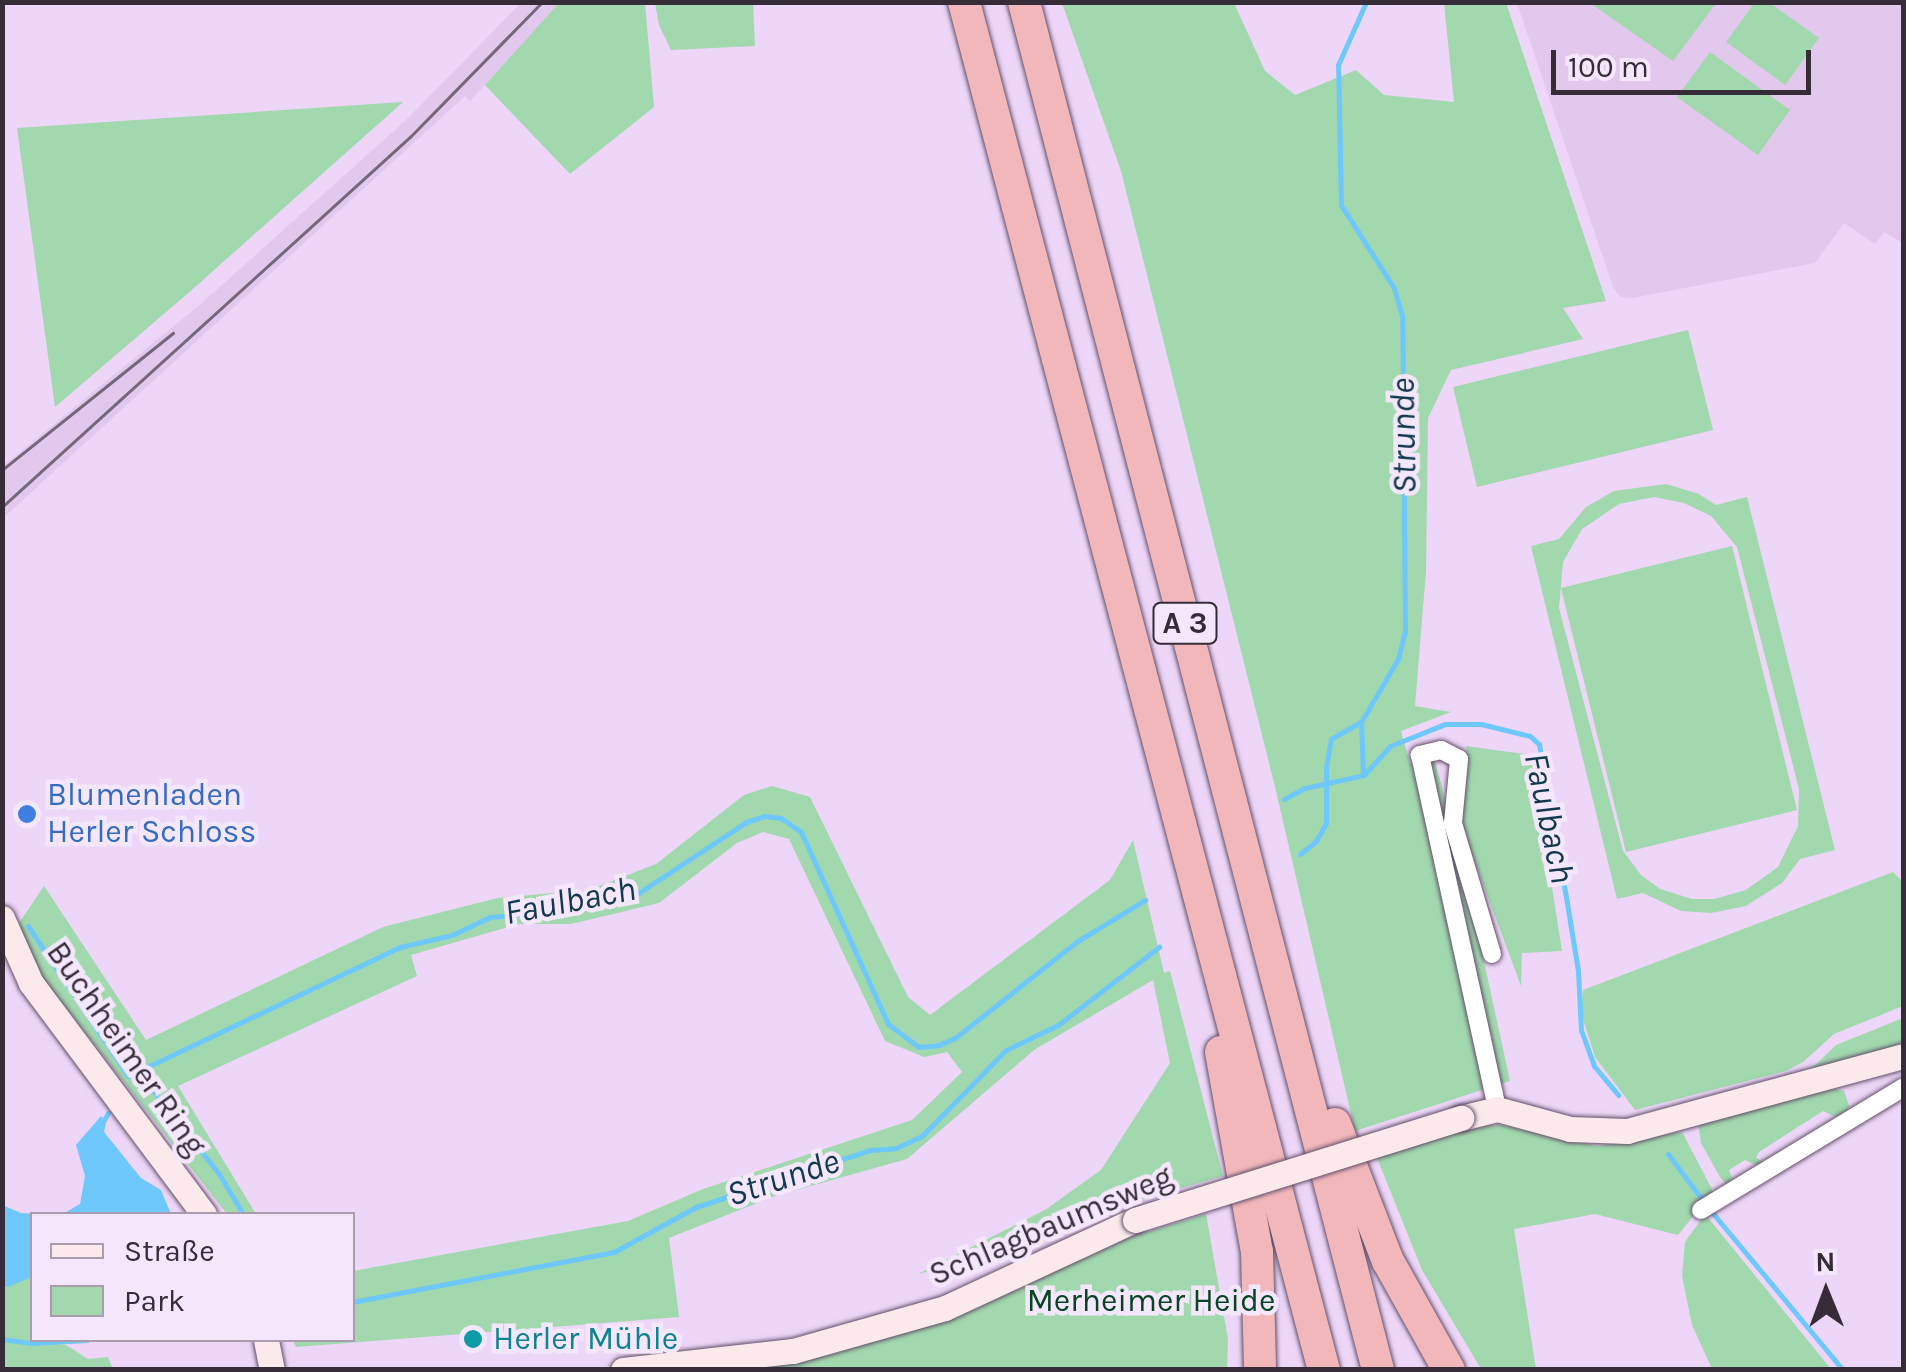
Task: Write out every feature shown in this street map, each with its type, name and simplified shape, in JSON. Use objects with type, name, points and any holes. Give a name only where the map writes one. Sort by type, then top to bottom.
[{"type":"highway","name":"A 3","points":[[964,2],[1324,1370]]},
{"type":"highway","name":"A 3","points":[[1024,2],[1378,1370]]},
{"type":"highway","points":[[1219,968],[1223,1068],[1258,1252],[1260,1370]]},
{"type":"highway","points":[[1277,975],[1388,1260],[1449,1370]]},
{"type":"main road","name":"Buchheimer Ring","points":[[2,918],[32,983],[203,1212]]},
{"type":"main road","points":[[1497,1108],[1570,1128],[1627,1130],[1904,1056]]},
{"type":"main road","name":"Schlagbaumsweg","points":[[623,1370],[794,1351],[945,1308],[1135,1220],[1497,1108]]},
{"type":"main road","points":[[266,1342],[272,1370]]},
{"type":"street","points":[[1492,954],[1452,824],[1459,759],[1441,750],[1420,755],[1497,1108]]},
{"type":"street","points":[[1707,1206],[1904,1087]]},
{"type":"shaded area","points":[[521,3],[560,3],[470,101],[465,96],[3,518],[3,466],[203,302],[406,120]]},
{"type":"shaded area","points":[[1517,3],[1903,3],[1903,243],[1884,232],[1875,244],[1844,223],[1815,263],[1632,298],[1620,297],[1613,287]]},
{"type":"green space","points":[[560,2],[645,3],[654,107],[570,174],[485,85]]},
{"type":"green space","points":[[1755,2],[1770,3],[1819,38],[1785,85],[1726,42]]},
{"type":"green space","points":[[655,3],[753,3],[755,46],[671,50],[659,25]]},
{"type":"green space","points":[[1062,3],[1234,3],[1265,71],[1295,95],[1356,70],[1384,95],[1454,102],[1444,3],[1506,3],[1606,301],[1563,308],[1583,339],[1451,370],[1428,418],[1426,571],[1415,706],[1451,712],[1401,731],[1410,763],[1435,762],[1460,851],[1510,1081],[1355,1131],[1276,791],[1121,171]]},
{"type":"green space","points":[[1590,3],[1716,3],[1673,61]]},
{"type":"green space","points":[[1710,52],[1790,110],[1758,155],[1677,97]]},
{"type":"green space","points":[[403,102],[186,295],[55,407],[17,128]]},
{"type":"green space","points":[[1688,330],[1713,430],[1477,487],[1453,387]]},
{"type":"green space","points":[[1666,484],[1699,494],[1716,505],[1747,497],[1835,850],[1800,859],[1782,883],[1746,906],[1711,913],[1681,911],[1643,893],[1617,899],[1531,546],[1559,539],[1586,507],[1614,491]],"holes":[[[1654,497],[1684,503],[1711,516],[1737,547],[1799,789],[1798,826],[1778,867],[1746,890],[1714,899],[1692,899],[1660,889],[1641,875],[1623,851],[1559,608],[1563,562],[1582,529],[1619,504]]]},
{"type":"green space","points":[[1732,546],[1797,810],[1626,852],[1561,588]]},
{"type":"green space","points":[[1466,746],[1531,755],[1562,951],[1522,953],[1521,986],[1460,822],[1468,768]]},
{"type":"green space","points":[[772,786],[810,797],[908,997],[930,1015],[1110,880],[1133,840],[1164,973],[1170,971],[1223,1176],[1076,1219],[1016,1249],[918,1274],[1045,1210],[1101,1170],[1170,1063],[1153,980],[1034,1050],[907,1159],[775,1196],[669,1238],[679,1317],[296,1347],[294,1342],[355,1342],[355,1271],[628,1221],[703,1189],[912,1120],[962,1072],[947,1052],[924,1057],[885,1041],[789,839],[763,832],[737,843],[659,903],[571,924],[519,924],[411,955],[417,976],[178,1086],[255,1212],[225,1212],[31,963],[17,926],[44,886],[146,1040],[383,927],[498,898],[589,890],[656,864],[744,795]]},
{"type":"green space","points":[[1893,872],[1903,882],[1903,1006],[1834,1034],[1803,1062],[1786,1071],[1635,1110],[1595,1057],[1581,1013],[1583,990]]},
{"type":"green space","points":[[1903,1018],[1903,1045],[1809,1071],[1836,1045]]},
{"type":"green space","points":[[1831,1088],[1844,1091],[1849,1106],[1846,1113],[1838,1118],[1823,1111],[1759,1152],[1756,1158],[1766,1163],[1760,1167],[1745,1160],[1729,1170],[1732,1178],[1727,1185],[1720,1177],[1701,1143],[1698,1122]]},
{"type":"green space","points":[[1501,1125],[1598,1146],[1682,1132],[1713,1191],[1678,1235],[1595,1214],[1514,1229],[1536,1369],[1481,1369],[1422,1270],[1377,1158],[1478,1126]]},
{"type":"green space","name":"Merheimer Heide","points":[[1206,1214],[1228,1339],[1227,1369],[689,1370],[792,1357],[1078,1253]]},
{"type":"green space","points":[[1705,1214],[1831,1369],[1712,1369],[1692,1325],[1682,1276],[1685,1242]]},
{"type":"green space","points":[[30,1268],[30,1342],[66,1345],[88,1359],[108,1357],[113,1369],[3,1369],[2,1274]]},
{"type":"water","points":[[101,1116],[106,1123],[104,1132],[141,1178],[161,1190],[170,1212],[66,1212],[80,1204],[85,1176],[76,1145]]},
{"type":"water","points":[[2,1205],[30,1214],[30,1278],[8,1287],[3,1285]]},
{"type":"waterway","name":"Strunde","points":[[1300,854],[1316,841],[1326,823],[1326,767],[1331,739],[1361,722],[1398,659],[1405,630],[1402,316],[1394,288],[1341,205],[1338,65],[1366,2]]},
{"type":"waterway","points":[[1361,722],[1363,773]]},
{"type":"waterway","name":"Faulbach","points":[[1284,799],[1305,788],[1364,775],[1390,746],[1445,724],[1481,724],[1530,736],[1539,744],[1567,903],[1578,971],[1581,1030],[1594,1066],[1618,1095]]},
{"type":"waterway","name":"Faulbach","points":[[28,926],[128,1076],[400,947],[452,935],[490,917],[566,910],[637,894],[746,822],[765,816],[781,818],[801,832],[888,1024],[918,1047],[939,1045],[955,1038],[1076,942],[1145,900]]},
{"type":"waterway","name":"Strunde","points":[[355,1301],[614,1252],[696,1207],[870,1150],[896,1148],[922,1136],[1006,1050],[1058,1025],[1159,947]]},
{"type":"waterway","points":[[139,1073],[219,1174],[242,1212]]},
{"type":"waterway","points":[[104,1120],[108,1113]]},
{"type":"waterway","name":"Faulbach","points":[[1668,1154],[1704,1202]]},
{"type":"waterway","name":"Faulbach","points":[[1711,1211],[1843,1370]]},
{"type":"waterway","name":"Strunde","points":[[2,1339],[49,1342]]},
{"type":"tram line","points":[[2,507],[410,137],[542,2]]},
{"type":"tram line","points":[[2,470],[173,333]]},
{"type":"place","name":"Blumenladen Herler Schloss","points":[[27,814]]},
{"type":"place","name":"Herler Mühle","points":[[473,1339]]}]
